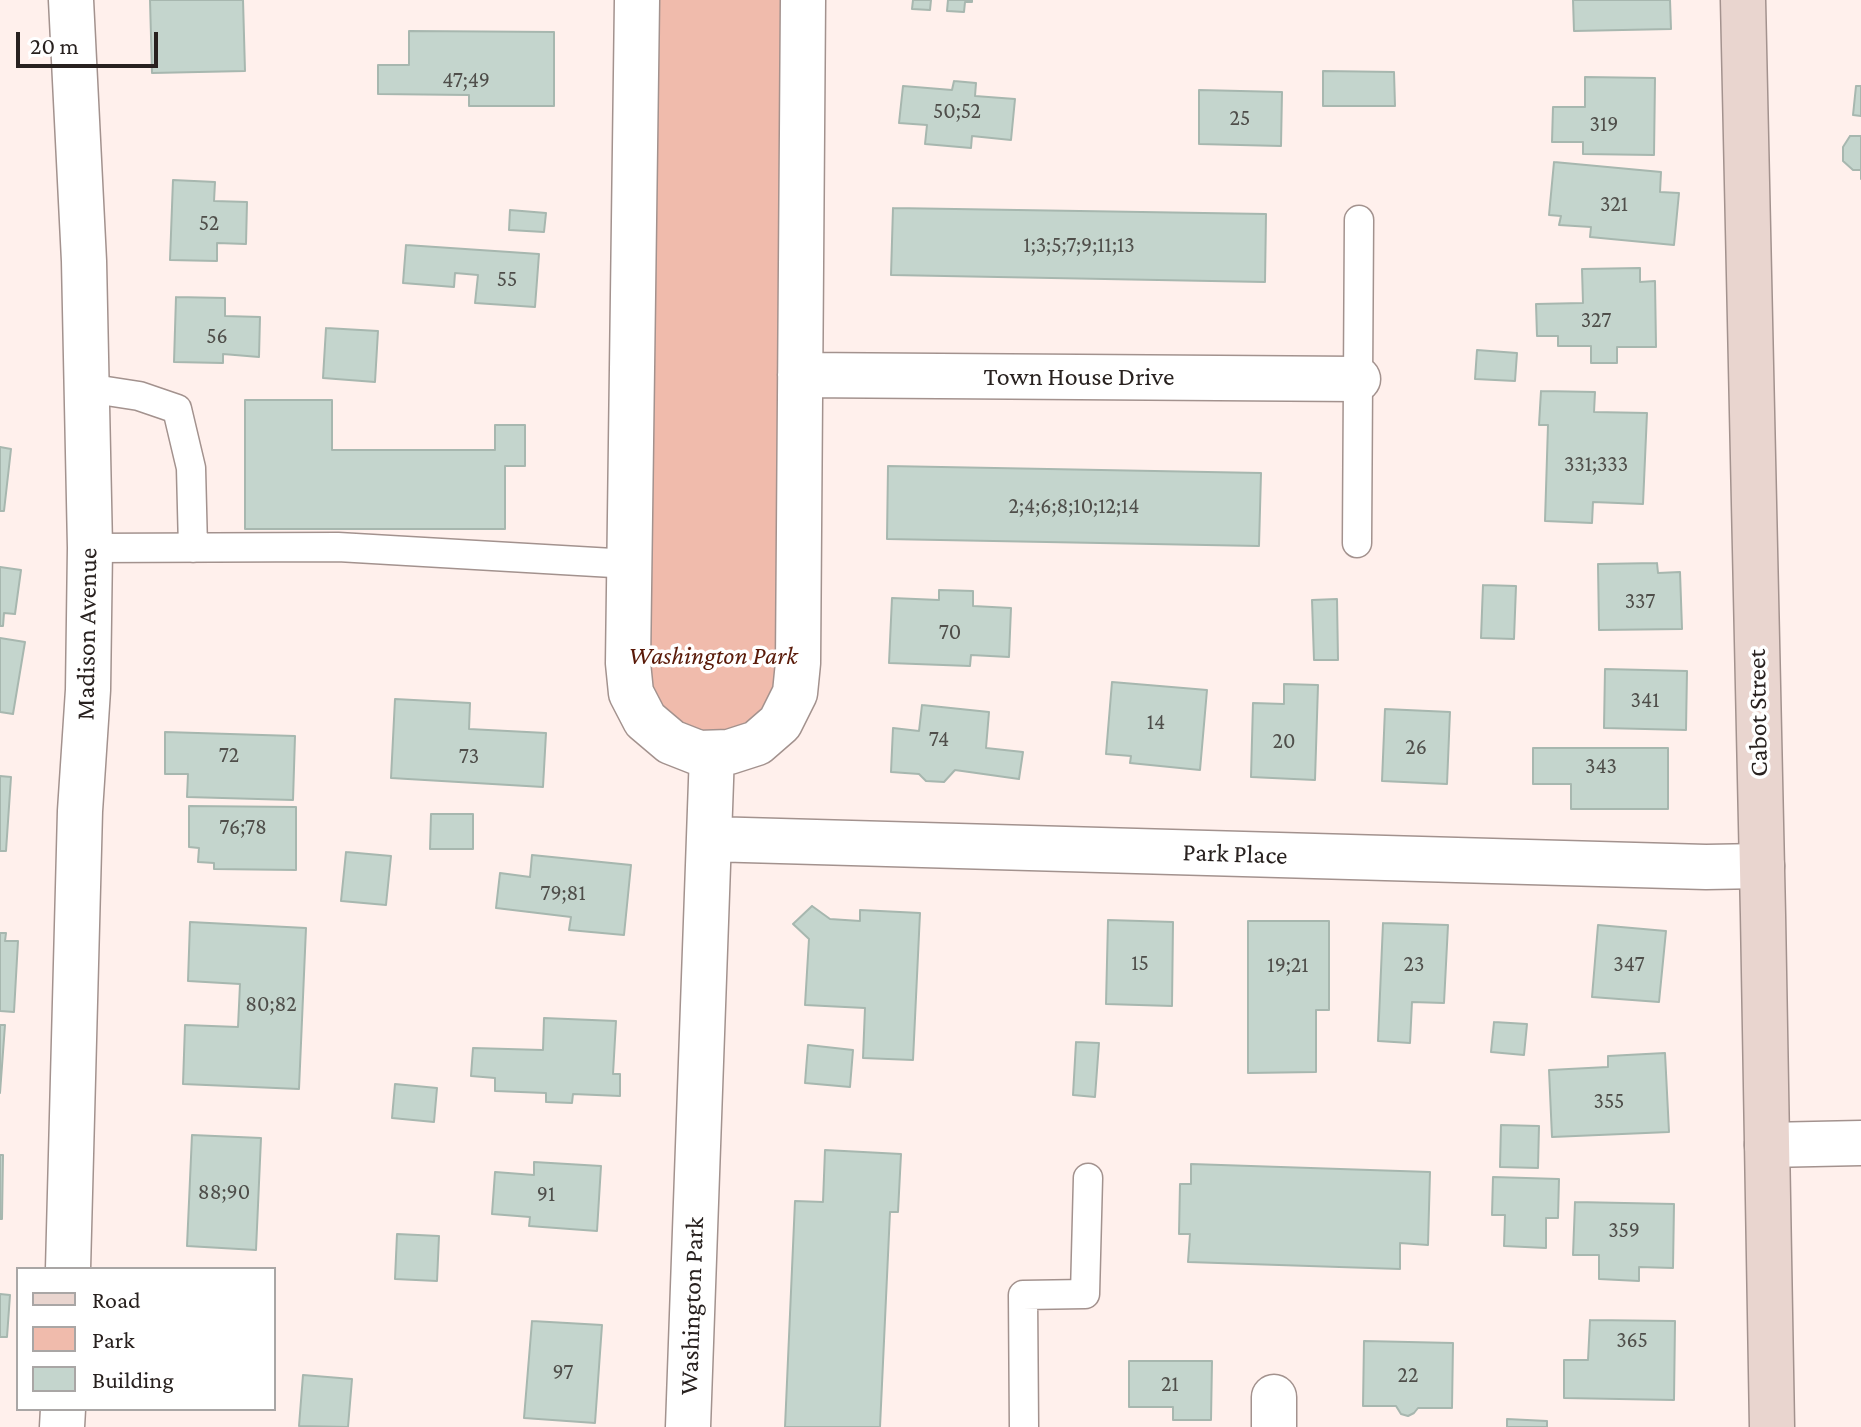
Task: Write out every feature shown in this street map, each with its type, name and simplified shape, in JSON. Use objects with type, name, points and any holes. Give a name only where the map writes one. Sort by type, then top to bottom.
[{"type":"street","name":"Madison Avenue","points":[[68,1267],[90,548],[84,261],[71,0]]},
{"type":"street","points":[[637,0],[628,663],[631,693],[645,720],[671,742],[699,753],[729,752],[757,743],[780,723],[795,693],[798,663],[803,0]]},
{"type":"street","name":"Cabot Street","points":[[1743,0],[1772,1427]]},
{"type":"street","name":"Town House Drive","points":[[800,375],[1358,379]]},
{"type":"street","name":"Washington Park","points":[[688,1427],[712,753]]},
{"type":"street","name":"Park Place","points":[[709,839],[1706,867],[1762,866]]},
{"type":"street","points":[[1767,1145],[1861,1143]]},
{"type":"lane","points":[[1357,543],[1359,220]]},
{"type":"lane","points":[[87,388],[139,396],[177,409],[191,468],[193,548]]},
{"type":"lane","points":[[90,548],[338,547],[630,564]]},
{"type":"lane","points":[[1024,1427],[1023,1295],[1085,1294],[1088,1178]]},
{"type":"green space","name":"Washington Park","points":[[637,0],[803,0],[798,663],[757,743],[645,720]]},
{"type":"building","points":[[150,0],[243,0],[245,71],[152,73]]},
{"type":"building","points":[[913,0],[931,0],[930,10],[912,9]]},
{"type":"building","points":[[948,0],[972,2],[965,2],[964,12],[947,11]]},
{"type":"building","points":[[1573,0],[1670,0],[1671,29],[1574,31]]},
{"type":"building","points":[[409,31],[554,32],[554,106],[469,106],[469,95],[378,94],[378,65],[409,65]]},
{"type":"building","points":[[1323,71],[1394,72],[1395,106],[1323,106]]},
{"type":"building","points":[[1585,77],[1655,78],[1654,155],[1583,154],[1583,142],[1552,142],[1553,107],[1585,107]]},
{"type":"building","points":[[954,81],[976,83],[975,96],[1015,99],[1011,140],[972,136],[971,148],[925,144],[927,125],[899,123],[903,86],[952,90]]},
{"type":"building","points":[[1856,86],[1861,86],[1861,116],[1853,115]]},
{"type":"building","points":[[1199,90],[1282,92],[1281,146],[1199,144]]},
{"type":"building","points":[[1850,136],[1861,136],[1861,170],[1853,170],[1843,161],[1843,147]]},
{"type":"building","points":[[1554,162],[1661,172],[1660,192],[1679,193],[1674,245],[1590,237],[1591,227],[1559,225],[1561,216],[1549,215]]},
{"type":"building","points":[[173,180],[215,182],[214,201],[247,202],[246,244],[217,243],[217,261],[170,260]]},
{"type":"building","points":[[893,208],[1266,214],[1265,282],[891,275]]},
{"type":"building","points":[[510,210],[546,213],[544,232],[509,230]]},
{"type":"building","points":[[406,245],[539,254],[535,307],[475,303],[478,275],[455,273],[454,287],[403,283]]},
{"type":"building","points":[[1640,268],[1640,282],[1655,281],[1656,347],[1617,347],[1617,363],[1591,363],[1591,346],[1558,346],[1558,336],[1537,336],[1536,304],[1583,303],[1582,269]]},
{"type":"building","points":[[176,297],[225,298],[225,316],[260,317],[259,357],[223,354],[223,363],[174,362]]},
{"type":"building","points":[[326,328],[378,331],[375,382],[323,378]]},
{"type":"building","points":[[1477,350],[1517,353],[1515,381],[1475,379]]},
{"type":"building","points":[[1541,391],[1595,392],[1594,412],[1647,413],[1643,504],[1593,502],[1592,523],[1545,521],[1548,425],[1539,425]]},
{"type":"building","points":[[245,400],[332,400],[332,450],[495,450],[495,425],[525,425],[525,466],[505,466],[505,529],[245,529]]},
{"type":"building","points":[[0,447],[11,449],[4,511],[0,511]]},
{"type":"building","points":[[888,466],[1261,473],[1259,546],[887,539]]},
{"type":"building","points":[[1657,563],[1658,573],[1680,572],[1682,629],[1599,630],[1598,564]]},
{"type":"building","points":[[0,567],[21,570],[15,614],[4,613],[3,626],[0,626]]},
{"type":"building","points":[[1483,585],[1516,586],[1514,639],[1481,638]]},
{"type":"building","points":[[939,590],[973,591],[973,606],[1011,608],[1009,657],[971,655],[970,666],[889,663],[892,598],[939,600]]},
{"type":"building","points":[[1337,599],[1338,660],[1314,660],[1312,600]]},
{"type":"building","points":[[0,638],[25,642],[13,714],[0,712]]},
{"type":"building","points":[[1605,669],[1687,671],[1686,730],[1604,728]]},
{"type":"building","points":[[1112,682],[1207,690],[1200,770],[1130,763],[1131,756],[1106,754]]},
{"type":"building","points":[[1284,684],[1318,685],[1315,780],[1251,777],[1253,703],[1284,704]]},
{"type":"building","points":[[395,699],[470,703],[469,729],[546,733],[543,787],[391,778]]},
{"type":"building","points":[[922,705],[989,712],[986,748],[1023,752],[1019,779],[955,770],[944,782],[926,781],[919,774],[891,772],[893,728],[919,731]]},
{"type":"building","points":[[1385,709],[1450,712],[1447,784],[1382,781]]},
{"type":"building","points":[[165,732],[295,736],[293,800],[187,797],[188,774],[165,774]]},
{"type":"building","points":[[1533,748],[1668,748],[1668,809],[1571,809],[1571,784],[1533,784]]},
{"type":"building","points":[[0,776],[11,777],[6,851],[0,851]]},
{"type":"building","points":[[189,806],[296,807],[296,870],[214,869],[214,863],[198,862],[199,848],[189,847]]},
{"type":"building","points":[[431,814],[473,814],[473,849],[430,849]]},
{"type":"building","points":[[346,852],[391,856],[386,905],[341,901]]},
{"type":"building","points":[[532,855],[631,865],[624,935],[569,930],[571,917],[496,908],[500,873],[530,877]]},
{"type":"building","points":[[812,906],[830,919],[860,921],[860,910],[920,913],[913,1060],[863,1058],[865,1008],[805,1005],[809,939],[793,924]]},
{"type":"building","points":[[1108,920],[1173,922],[1172,1006],[1106,1004]]},
{"type":"building","points":[[1248,921],[1329,921],[1329,1010],[1316,1010],[1316,1072],[1248,1073]]},
{"type":"building","points":[[190,922],[306,928],[299,1089],[183,1084],[185,1025],[238,1027],[240,984],[188,981]]},
{"type":"building","points":[[1383,923],[1448,925],[1444,1003],[1412,1002],[1410,1043],[1378,1041]]},
{"type":"building","points":[[1598,925],[1666,931],[1659,1002],[1592,997]]},
{"type":"building","points":[[0,933],[6,933],[5,941],[18,941],[14,1012],[0,1011]]},
{"type":"building","points":[[544,1018],[616,1021],[613,1074],[620,1074],[620,1096],[573,1094],[572,1103],[546,1102],[546,1093],[495,1091],[495,1078],[471,1076],[473,1048],[543,1050]]},
{"type":"building","points":[[1494,1022],[1527,1024],[1524,1055],[1491,1052]]},
{"type":"building","points":[[0,1025],[5,1025],[0,1093]]},
{"type":"building","points":[[1076,1042],[1099,1043],[1095,1097],[1073,1095]]},
{"type":"building","points":[[808,1045],[853,1050],[850,1087],[805,1083]]},
{"type":"building","points":[[1665,1053],[1669,1132],[1552,1137],[1549,1070],[1608,1067],[1608,1056]]},
{"type":"building","points":[[395,1084],[437,1088],[434,1122],[392,1118]]},
{"type":"building","points":[[1501,1125],[1539,1126],[1538,1168],[1500,1167]]},
{"type":"building","points":[[192,1135],[261,1138],[256,1250],[187,1246]]},
{"type":"building","points":[[825,1150],[901,1154],[898,1212],[890,1212],[880,1427],[785,1427],[795,1201],[823,1202]]},
{"type":"building","points":[[0,1155],[3,1155],[2,1219],[0,1219]]},
{"type":"building","points":[[534,1162],[601,1166],[597,1231],[529,1226],[530,1217],[492,1214],[495,1172],[534,1175]]},
{"type":"building","points":[[1191,1164],[1430,1172],[1428,1245],[1400,1243],[1400,1269],[1188,1262],[1190,1234],[1179,1234],[1180,1184],[1191,1184]]},
{"type":"building","points":[[1493,1177],[1559,1179],[1558,1218],[1546,1218],[1546,1248],[1504,1246],[1505,1215],[1492,1215]]},
{"type":"building","points":[[1575,1202],[1674,1204],[1673,1268],[1639,1267],[1639,1281],[1599,1279],[1599,1255],[1573,1255]]},
{"type":"building","points":[[397,1234],[439,1236],[437,1281],[395,1279]]},
{"type":"building","points":[[0,1294],[10,1295],[7,1337],[0,1337]]},
{"type":"building","points":[[1590,1320],[1675,1321],[1674,1400],[1564,1398],[1564,1360],[1588,1360]]},
{"type":"building","points":[[532,1321],[602,1325],[595,1423],[524,1418]]},
{"type":"building","points":[[1364,1341],[1453,1343],[1452,1408],[1418,1408],[1408,1416],[1401,1414],[1396,1406],[1363,1406]]},
{"type":"building","points":[[1129,1361],[1212,1361],[1211,1420],[1173,1420],[1173,1407],[1129,1407]]},
{"type":"building","points":[[303,1375],[352,1379],[348,1427],[299,1426]]},
{"type":"building","points":[[1507,1419],[1547,1421],[1547,1427],[1507,1427]]}]
